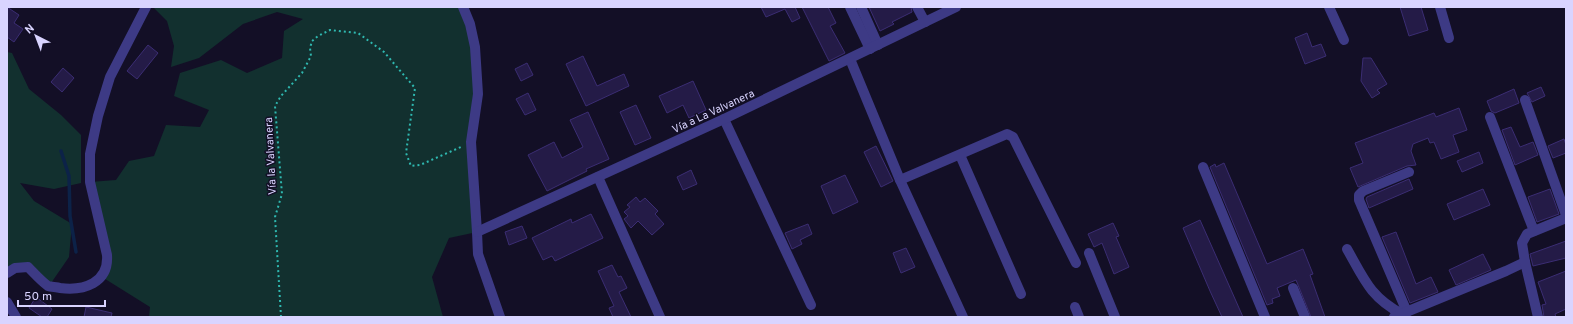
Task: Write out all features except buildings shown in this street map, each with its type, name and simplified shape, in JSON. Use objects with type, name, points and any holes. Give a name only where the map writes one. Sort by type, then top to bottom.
[{"type":"street","points":[[7,273],[15,268],[28,267],[49,286],[71,289],[84,288],[102,277],[108,265],[90,182],[90,154],[98,116],[110,77],[146,7]]},
{"type":"street","points":[[463,7],[470,24],[475,47],[478,94],[471,142],[478,232],[478,254],[500,317]]},
{"type":"street","points":[[850,7],[874,47]]},
{"type":"street","points":[[861,7],[874,47]]},
{"type":"street","points":[[917,7],[925,22]]},
{"type":"street","name":"Vía a La Valvanera","points":[[478,232],[724,119],[956,7]]},
{"type":"street","points":[[1329,7],[1344,40]]},
{"type":"street","points":[[1440,7],[1449,38]]},
{"type":"street","points":[[850,59],[900,180],[963,317]]},
{"type":"street","points":[[1525,100],[1566,215]]},
{"type":"street","points":[[1490,117],[1534,231]]},
{"type":"street","points":[[724,119],[811,305]]},
{"type":"street","points":[[900,180],[960,155],[1000,135],[1007,134],[1013,137],[1076,263]]},
{"type":"street","points":[[960,155],[1021,294]]},
{"type":"street","points":[[1203,167],[1265,317]]},
{"type":"street","points":[[1399,313],[1359,200],[1359,195],[1363,191],[1408,172]]},
{"type":"street","points":[[598,177],[660,317]]},
{"type":"street","points":[[1538,317],[1525,262],[1522,243],[1523,238],[1527,234],[1566,218]]},
{"type":"street","points":[[1347,249],[1368,288],[1383,303],[1399,313]]},
{"type":"street","points":[[1090,253],[1115,317]]},
{"type":"street","points":[[1399,313],[1525,262]]},
{"type":"street","points":[[1293,288],[1305,317]]},
{"type":"street","points":[[7,302],[16,317]]},
{"type":"street","points":[[1075,307],[1079,317]]},
{"type":"path","name":"Vía la Valvanera","points":[[282,317],[275,218],[282,194],[275,106],[281,96],[302,73],[312,56],[310,48],[312,41],[330,30],[358,33],[384,52],[415,88],[406,152],[411,166],[420,165],[471,142]]},
{"type":"green space","points":[[153,7],[463,7],[475,47],[471,142],[477,232],[449,238],[432,277],[443,317],[149,317],[150,307],[102,277],[108,265],[90,182],[116,180],[129,161],[154,156],[166,125],[200,127],[209,110],[174,96],[180,73],[221,60],[247,73],[282,58],[284,31],[303,19],[277,12],[243,24],[199,58],[171,67],[174,46],[167,21]]},
{"type":"green space","points":[[7,52],[12,53],[29,89],[61,115],[81,135],[81,183],[54,189],[20,183],[34,201],[72,224],[69,257],[49,286],[28,267],[7,273]]},
{"type":"waterway","points":[[61,151],[69,176],[70,216],[76,252]]}]
